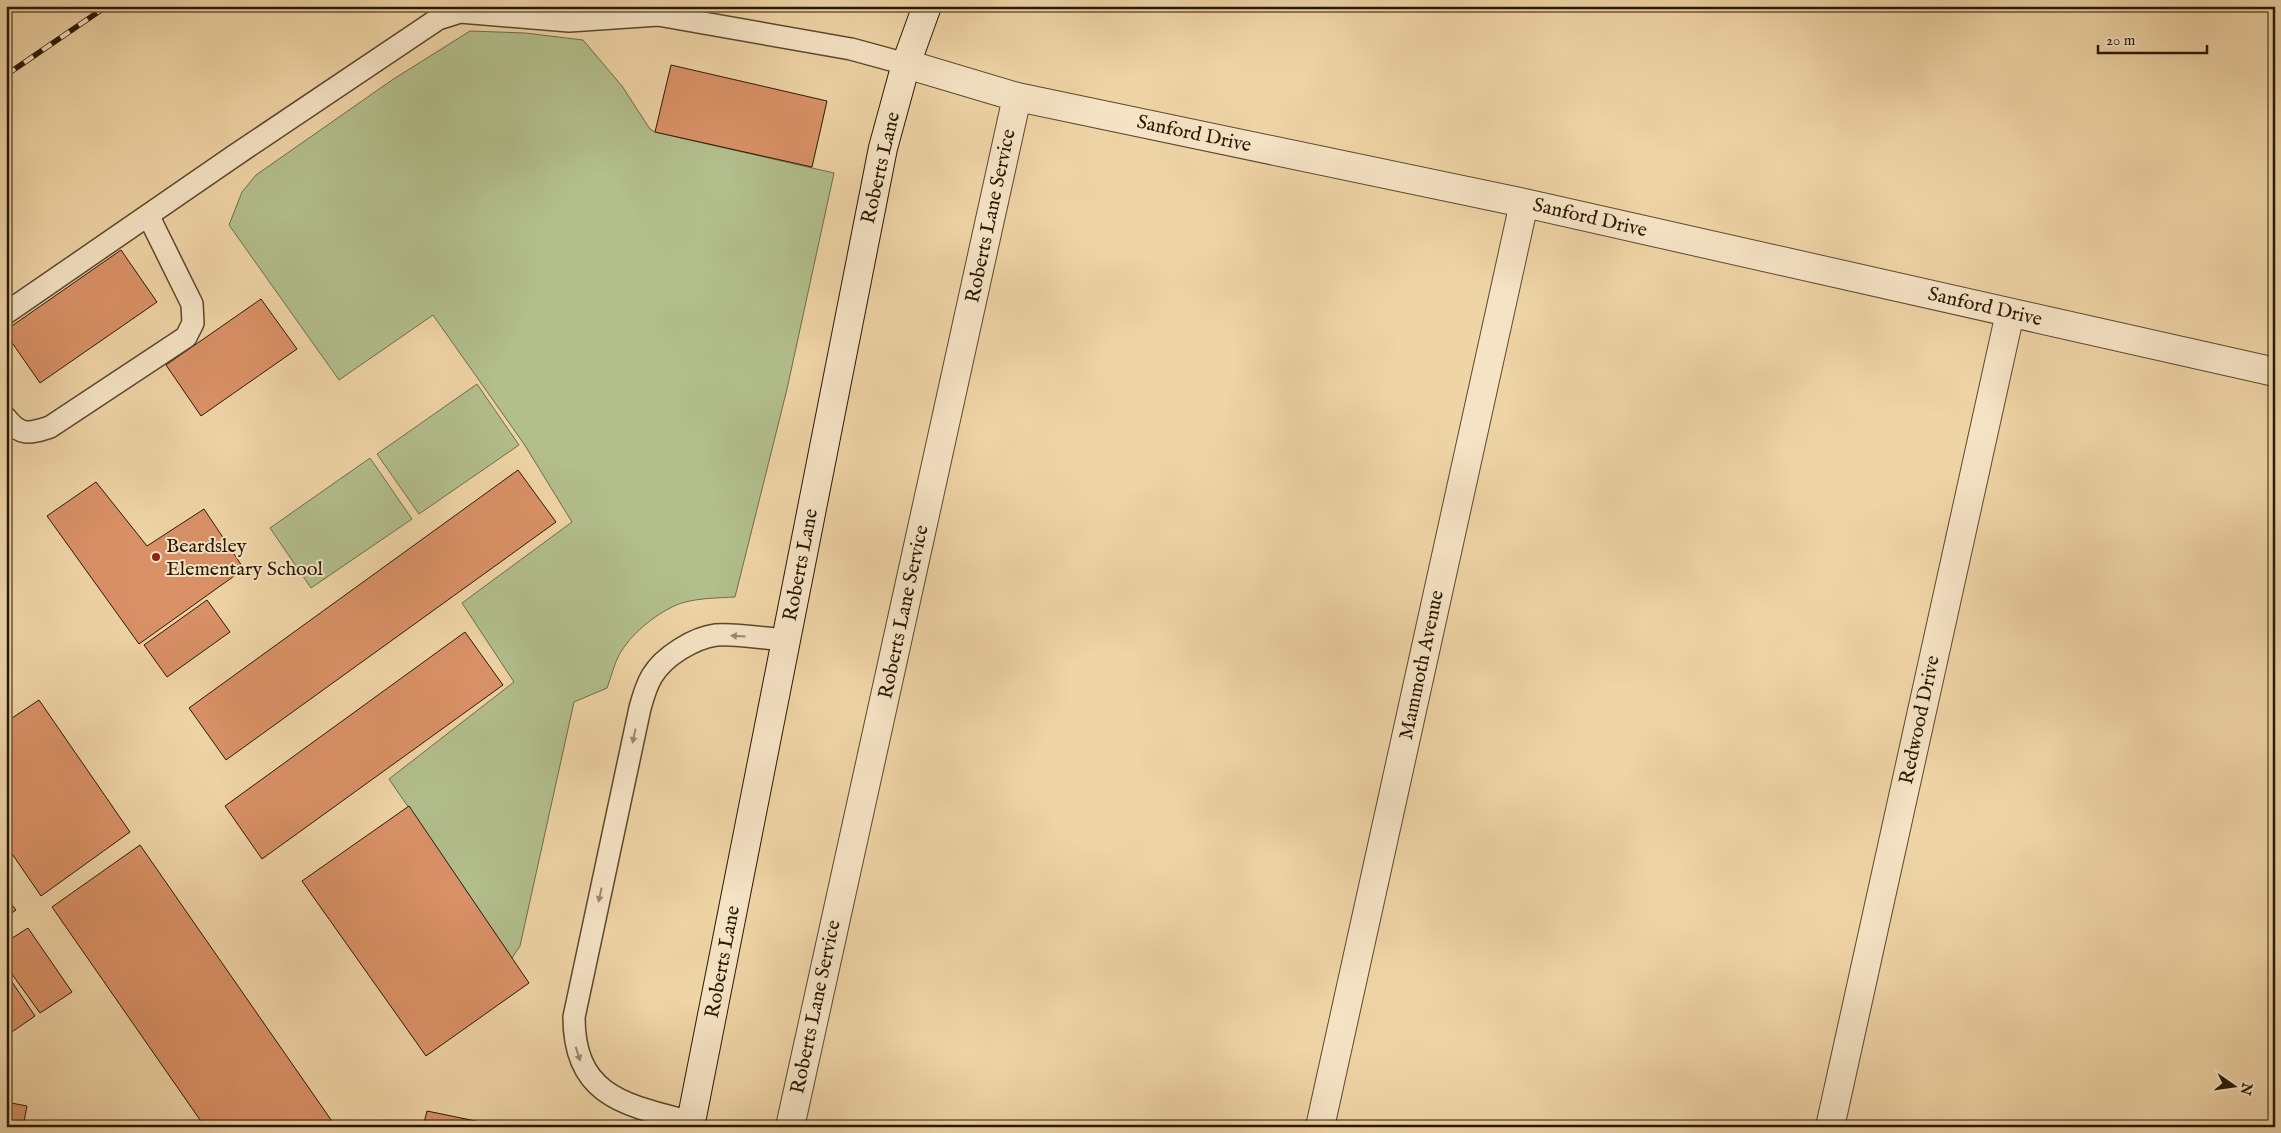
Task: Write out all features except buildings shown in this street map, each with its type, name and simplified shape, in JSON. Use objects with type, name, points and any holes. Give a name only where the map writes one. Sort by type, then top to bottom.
[{"type":"street","name":"Roberts Lane","points":[[691,1125],[883,148],[906,64],[927,6]]},
{"type":"street","name":"Sanford Drive","points":[[906,64],[1017,97],[1524,204],[2275,372]]},
{"type":"street","name":"Roberts Lane Service","points":[[790,1127],[1017,97]]},
{"type":"street","name":"Mammoth Avenue","points":[[1320,1127],[1524,204]]},
{"type":"street","name":"Redwood Drive","points":[[1830,1127],[2010,312]]},
{"type":"lane","points":[[6,313],[438,19],[460,12],[568,21],[658,15],[851,49],[906,64]]},
{"type":"lane","points":[[6,418],[15,430],[32,433],[50,427],[186,337],[193,323],[192,304],[148,215]]},
{"type":"lane","points":[[691,1125],[634,1107],[617,1099],[600,1087],[586,1072],[578,1054],[574,1035],[574,1017],[640,708],[645,690],[653,674],[669,658],[694,642],[717,635],[786,640]]},
{"type":"green space","points":[[470,31],[525,33],[583,40],[622,86],[650,129],[655,132],[834,173],[787,389],[735,597],[688,601],[658,615],[629,640],[617,659],[607,688],[574,702],[520,946],[512,958],[389,779],[514,682],[462,603],[572,522],[524,444],[433,315],[339,380],[229,225],[242,192],[256,175],[392,80]]},
{"type":"green space","points":[[477,384],[519,445],[419,514],[377,454]]},
{"type":"green space","points":[[370,458],[412,519],[311,588],[270,528]]},
{"type":"railway","points":[[6,75],[107,6]]},
{"type":"place","name":"Beardsley Elementary School","points":[[156,557]]}]
